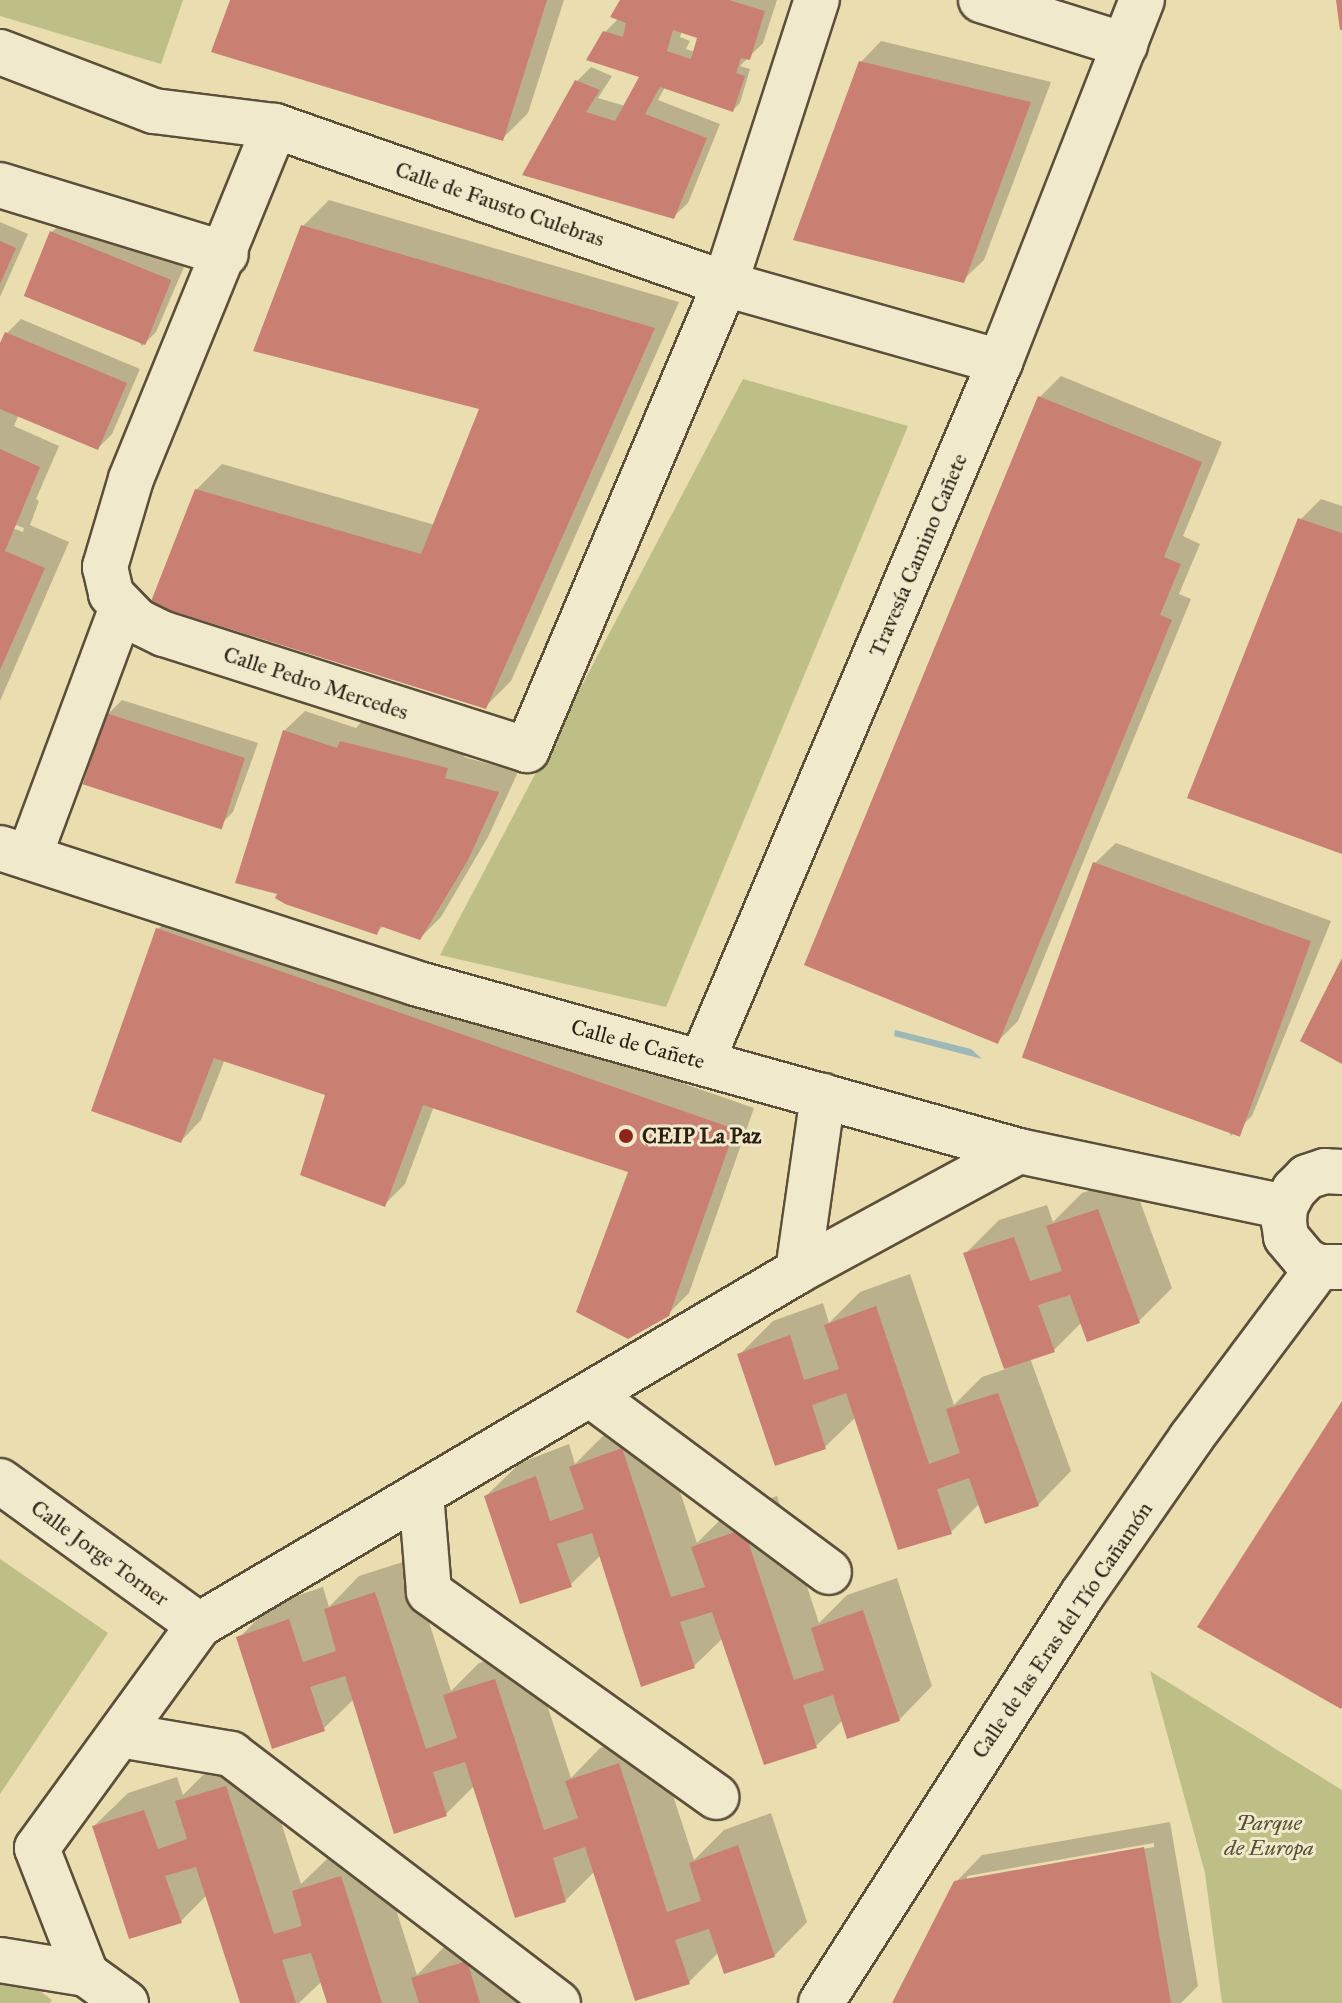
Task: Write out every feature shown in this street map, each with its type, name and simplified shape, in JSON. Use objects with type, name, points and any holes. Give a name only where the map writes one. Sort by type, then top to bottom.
[{"type":"street","points":[[725,284],[817,0]]},
{"type":"street","points":[[981,0],[1125,45]]},
{"type":"street","name":"Travesía Camino Cañete","points":[[702,1061],[1000,362],[1142,0]]},
{"type":"street","name":"Calle de Fausto Culebras","points":[[0,52],[154,111],[275,126],[725,284],[1000,362]]},
{"type":"street","points":[[14,852],[122,607],[111,594],[105,567],[131,479],[226,254],[275,126]]},
{"type":"street","points":[[0,185],[226,254]]},
{"type":"street","name":"Calle Pedro Mercedes","points":[[122,607],[137,621],[164,634],[527,750],[725,284]]},
{"type":"street","name":"Calle de Cañete","points":[[14,852],[415,983],[1019,1151],[1285,1207]]},
{"type":"street","points":[[798,1271],[823,1096]]},
{"type":"street","points":[[86,1974],[37,1848],[199,1625],[592,1396],[798,1271],[1019,1151]]},
{"type":"street","points":[[1330,1267],[1305,1260],[1286,1237],[1285,1207],[1294,1190],[1307,1177],[1325,1171],[1342,1172]]},
{"type":"street","name":"Calle de las Eras del Tío Cañamón","points":[[821,2003],[1082,1595],[1191,1438],[1330,1267]]},
{"type":"street","points":[[592,1396],[829,1572]]},
{"type":"street","name":"Calle Jorge Torner","points":[[0,1481],[199,1625]]},
{"type":"street","points":[[421,1494],[429,1592],[716,1797]]},
{"type":"street","points":[[120,1735],[231,1754],[558,2003]]},
{"type":"street","points":[[0,1960],[86,1974],[126,2003]]},
{"type":"green space","points":[[0,0],[183,0],[161,64],[0,16]]},
{"type":"green space","points":[[743,379],[908,426],[666,1007],[440,955]]},
{"type":"green space","points":[[0,1559],[108,1633],[0,1794]]},
{"type":"green space","name":"Parque de Europa","points":[[1150,1671],[1342,1790],[1342,2003],[1222,2003],[1205,1873]]},
{"type":"green space","points":[[0,1961],[52,2000],[50,2003],[0,2003]]},
{"type":"water","points":[[895,1030],[971,1049],[982,1059],[894,1036]]},
{"type":"building","points":[[230,0],[547,0],[503,141],[211,52]]},
{"type":"building","points":[[620,0],[729,0],[765,11],[750,60],[741,58],[736,73],[745,76],[733,112],[660,87],[645,114],[707,138],[674,219],[522,175],[575,80],[600,90],[586,112],[615,121],[639,77],[586,60],[603,31],[623,37],[626,23],[610,17]],"holes":[[[673,30],[697,38],[691,59],[667,51]]]},
{"type":"building","points":[[1336,0],[1342,0],[1342,30],[1340,30]]},
{"type":"building","points":[[859,61],[1031,102],[964,283],[793,240]]},
{"type":"building","points":[[301,225],[655,328],[486,709],[150,604],[195,489],[421,554],[479,409],[253,351]]},
{"type":"building","points":[[50,231],[171,280],[145,345],[24,296]]},
{"type":"building","points":[[0,241],[16,248],[0,284]]},
{"type":"building","points":[[5,332],[127,383],[98,450],[0,409],[0,343]]},
{"type":"building","points":[[1038,396],[1202,462],[1164,557],[1181,564],[1160,615],[1172,620],[998,1044],[804,965]]},
{"type":"building","points":[[0,449],[40,467],[5,551],[45,568],[0,670]]},
{"type":"building","points":[[1298,518],[1342,533],[1342,854],[1187,798]]},
{"type":"building","points":[[106,713],[245,758],[222,829],[83,784]]},
{"type":"building","points":[[283,730],[337,748],[340,741],[448,768],[445,778],[499,792],[468,860],[420,940],[380,926],[377,935],[285,904],[275,898],[277,894],[235,883]]},
{"type":"building","points":[[1093,862],[1311,941],[1240,1137],[1022,1057]]},
{"type":"building","name":"CEIP La Paz","points":[[156,928],[735,1129],[669,1316],[628,1339],[576,1312],[628,1172],[423,1105],[385,1207],[300,1175],[325,1095],[214,1058],[181,1143],[91,1111]]},
{"type":"building","points":[[1342,958],[1342,1064],[1300,1041]]},
{"type":"building","points":[[1098,1209],[1140,1323],[1087,1342],[1070,1295],[1038,1305],[1055,1352],[1004,1369],[963,1253],[1014,1237],[1030,1281],[1062,1271],[1046,1226]]},
{"type":"building","points":[[876,1306],[929,1464],[960,1453],[946,1409],[998,1393],[1039,1506],[985,1524],[969,1478],[937,1489],[952,1534],[898,1550],[846,1393],[812,1405],[826,1449],[775,1466],[737,1354],[790,1335],[804,1380],[839,1369],[824,1325]]},
{"type":"building","points":[[1342,1401],[1342,1707],[1341,1709],[1197,1627]]},
{"type":"building","points":[[622,1448],[671,1597],[705,1587],[691,1547],[744,1529],[794,1680],[824,1670],[811,1628],[863,1610],[900,1721],[847,1739],[833,1695],[803,1705],[817,1748],[764,1765],[712,1612],[680,1622],[695,1668],[641,1687],[592,1533],[557,1544],[572,1587],[520,1604],[484,1496],[536,1476],[550,1521],[584,1509],[569,1467]]},
{"type":"building","points":[[375,1592],[426,1749],[457,1738],[443,1695],[495,1679],[544,1830],[578,1818],[565,1781],[619,1763],[667,1912],[701,1901],[689,1863],[738,1845],[775,1957],[724,1974],[709,1929],[675,1940],[690,1984],[635,2001],[585,1847],[553,1858],[566,1902],[515,1918],[465,1762],[433,1772],[447,1816],[394,1834],[345,1676],[310,1687],[325,1731],[272,1749],[236,1637],[289,1619],[303,1662],[336,1651],[324,1609]]},
{"type":"building","points":[[226,1786],[274,1934],[302,1926],[292,1891],[341,1876],[382,2003],[327,2003],[311,1953],[282,1960],[296,2003],[240,2003],[196,1867],[165,1876],[182,1923],[129,1939],[92,1826],[144,1810],[158,1849],[187,1839],[175,1801]]},
{"type":"building","points":[[1144,1847],[1171,2003],[892,2003],[954,1881]]},
{"type":"building","points":[[467,1961],[480,2003],[419,2003],[411,1978]]},
{"type":"place","name":"CEIP La Paz","points":[[626,1136]]}]
